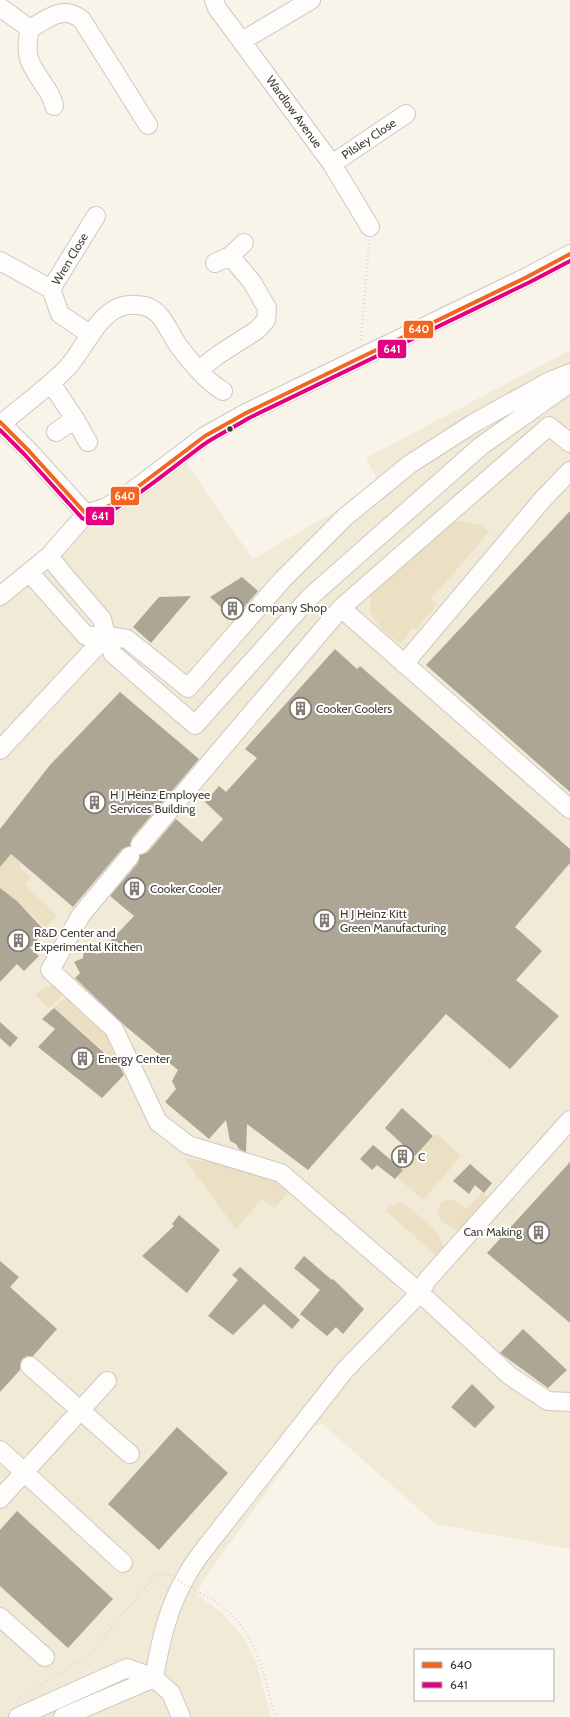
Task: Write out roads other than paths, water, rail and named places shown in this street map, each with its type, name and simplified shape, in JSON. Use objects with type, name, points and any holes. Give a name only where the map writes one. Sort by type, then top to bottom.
[{"type":"street","name":"Wardlow Avenue","points":[[214,0],[217,8],[332,164],[370,227]]},
{"type":"street","points":[[242,41],[311,0]]},
{"type":"street","points":[[0,7],[30,29]]},
{"type":"street","points":[[54,106],[52,97],[28,60],[26,46],[30,29],[54,16],[66,12],[75,15],[82,20],[148,125]]},
{"type":"street","name":"Pilsley Close","points":[[332,164],[406,114]]},
{"type":"street","name":"Wren Close","points":[[91,335],[60,314],[52,290],[96,216]]},
{"type":"street","points":[[199,370],[230,347],[257,330],[266,320],[267,308],[252,282],[222,260],[244,243]]},
{"type":"street","points":[[0,596],[49,556],[86,514],[107,508],[127,495],[176,457],[219,428],[246,413],[570,254]]},
{"type":"street","points":[[0,261],[52,290]]},
{"type":"street","points":[[86,514],[1,423],[51,383],[69,366],[101,321],[116,310],[134,305],[148,307],[160,316],[180,347],[199,370],[216,387],[223,391]]},
{"type":"street","points":[[29,572],[86,636],[106,636],[127,639],[188,688],[283,579],[357,508],[410,464],[474,422],[550,381],[570,372]]},
{"type":"street","points":[[51,383],[75,419],[88,442]]},
{"type":"street","points":[[49,556],[102,619],[106,636],[113,654],[195,726],[310,597],[481,446],[570,383]]},
{"type":"street","points":[[56,432],[75,419]]},
{"type":"street","points":[[570,443],[549,426],[340,608],[81,915],[50,970],[114,1029],[158,1122],[188,1145],[281,1172],[420,1293],[510,1376],[548,1401],[570,1402]]},
{"type":"street","points":[[404,664],[543,499],[570,471]]},
{"type":"street","points":[[340,608],[570,809]]},
{"type":"street","points":[[0,750],[106,636]]},
{"type":"street","points":[[154,1678],[160,1648],[177,1594],[186,1575],[206,1547],[345,1370],[420,1293],[427,1280],[570,1120]]},
{"type":"street","points":[[30,1366],[130,1454]]},
{"type":"street","points":[[0,1498],[107,1382]]},
{"type":"street","points":[[0,1450],[123,1563]]},
{"type":"street","points":[[0,1617],[45,1658]]},
{"type":"street","points":[[17,1710],[127,1668],[154,1678],[171,1693],[181,1717]]},
{"type":"street","points":[[63,1717],[154,1678]]},
{"type":"place","name":"Company Shop","points":[[233,608]]},
{"type":"place","name":"Cooker Coolers","points":[[301,709]]},
{"type":"place","name":"H J Heinz Employee Services Building","points":[[94,802]]},
{"type":"place","name":"Cooker Cooler","points":[[135,889]]},
{"type":"place","name":"H J Heinz Kitt Green Manufacturing","points":[[325,921]]},
{"type":"place","name":"R&D Center and Experimental Kitchen","points":[[19,940]]},
{"type":"place","name":"Energy Center","points":[[82,1059]]},
{"type":"place","name":"C","points":[[402,1157]]},
{"type":"place","name":"Can Making","points":[[538,1232]]}]
